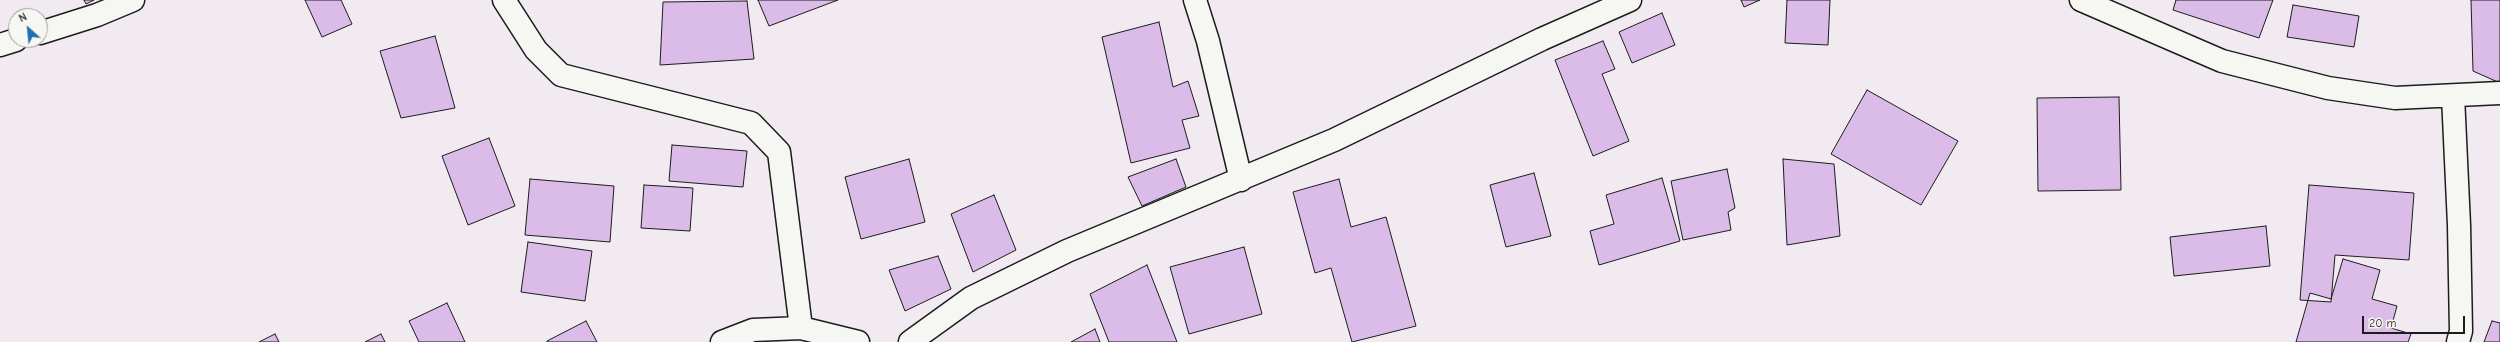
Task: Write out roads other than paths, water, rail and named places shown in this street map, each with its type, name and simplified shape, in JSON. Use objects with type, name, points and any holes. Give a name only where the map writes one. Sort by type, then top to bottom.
[{"type":"street","points":[[48,31],[98,16],[133,0]]},
{"type":"street","points":[[504,0],[536,50],[562,75],[751,123],[779,152],[801,328]]},
{"type":"street","points":[[1195,0],[1208,41],[1241,180]]},
{"type":"street","points":[[910,342],[978,294],[1067,251],[1241,180],[1334,140],[1534,42],[1630,0]]},
{"type":"street","points":[[2081,0],[2222,61],[2328,88],[2388,97],[2453,96],[2500,93]]},
{"type":"street","points":[[2453,96],[2459,232],[2461,331],[2458,342]]},
{"type":"street","points":[[722,342],[753,330],[801,328],[858,342]]}]
